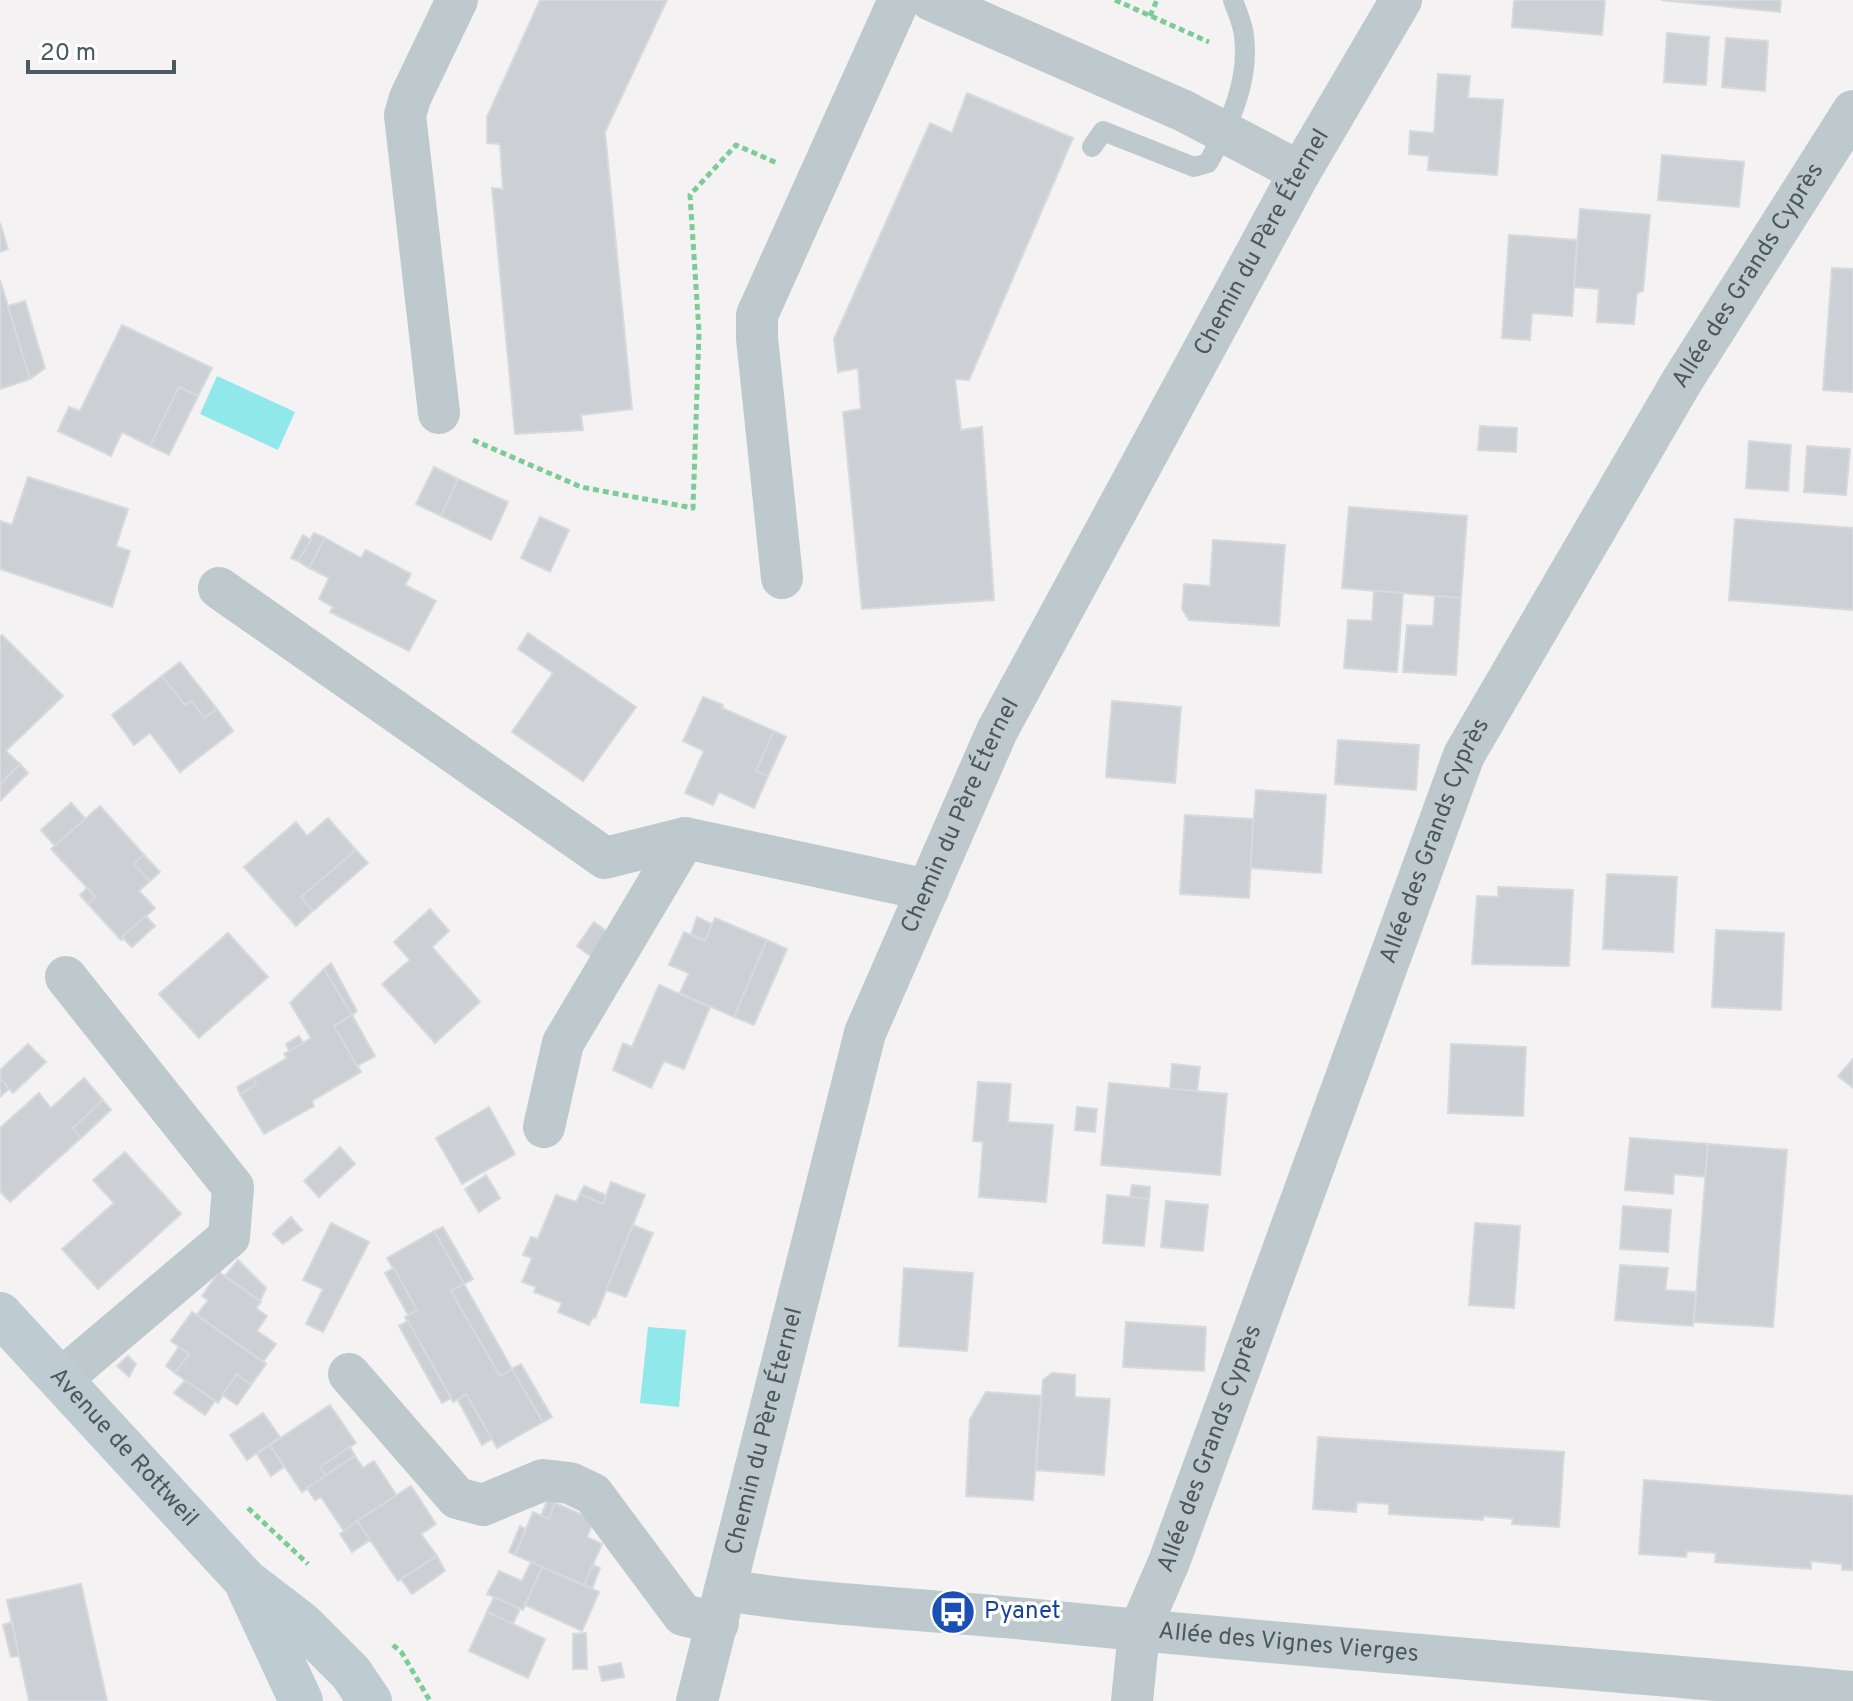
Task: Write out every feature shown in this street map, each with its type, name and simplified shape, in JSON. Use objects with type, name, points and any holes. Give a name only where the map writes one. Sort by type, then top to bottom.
[{"type":"main road","name":"Avenue de Rottweil","points":[[0,1314],[246,1581],[302,1624],[351,1673],[370,1701]]},
{"type":"main road","name":"Avenue de Rottweil","points":[[246,1581],[301,1701]]},
{"type":"street","points":[[439,413],[405,115],[410,98],[457,0]]},
{"type":"street","points":[[782,578],[757,315],[899,0]]},
{"type":"street","points":[[931,0],[1184,111],[1300,172]]},
{"type":"street","name":"Chemin du Père Éternel","points":[[697,1701],[865,1033],[997,731],[1300,172],[1401,0]]},
{"type":"street","name":"Allée des Grands Cyprès","points":[[1132,1701],[1139,1631],[1175,1547],[1464,755],[1682,381],[1853,111]]},
{"type":"street","points":[[219,588],[605,858],[685,838],[928,890]]},
{"type":"street","points":[[544,1127],[563,1043],[685,838]]},
{"type":"street","points":[[60,1380],[229,1237],[233,1187],[66,977]]},
{"type":"street","name":"Allée des Vignes Vierges","points":[[349,1374],[457,1498],[483,1505],[543,1480],[570,1483],[593,1494],[683,1615],[721,1607],[809,1602],[953,1612],[1139,1631],[1853,1692]]},
{"type":"lane","points":[[1092,147],[1103,131],[1194,167],[1208,163],[1225,132],[1244,75],[1244,33],[1233,0]]},
{"type":"path","points":[[1115,0],[1246,60]]},
{"type":"path","points":[[1150,16],[1157,0]]},
{"type":"path","points":[[439,413],[440,426],[581,487],[693,508],[699,332],[690,195],[736,145],[818,182]]},
{"type":"water","points":[[217,376],[295,412],[278,450],[200,414]]},
{"type":"water","points":[[648,1327],[686,1330],[679,1407],[640,1403]]},
{"type":"building","points":[[540,0],[667,0],[605,132],[632,409],[581,415],[583,430],[515,434],[492,188],[503,189],[500,144],[487,143],[487,117]]},
{"type":"building","points":[[1514,0],[1605,0],[1602,35],[1512,27]]},
{"type":"building","points":[[1661,0],[1781,0],[1780,12]]},
{"type":"building","points":[[1667,33],[1709,37],[1706,85],[1664,82]]},
{"type":"building","points":[[1726,38],[1768,41],[1765,91],[1722,87]]},
{"type":"building","points":[[1438,74],[1470,76],[1468,98],[1503,100],[1497,175],[1428,170],[1429,156],[1409,154],[1410,131],[1434,133]]},
{"type":"building","points":[[967,93],[1073,138],[969,380],[955,379],[961,430],[982,427],[994,600],[862,609],[843,412],[861,409],[858,368],[838,372],[834,339],[930,123],[952,133]]},
{"type":"building","points":[[1662,155],[1744,162],[1739,207],[1658,200]]},
{"type":"building","points":[[1580,209],[1650,215],[1643,291],[1637,293],[1634,324],[1597,322],[1599,289],[1574,287]]},
{"type":"building","points":[[0,223],[8,249],[0,252]]},
{"type":"building","points":[[1509,235],[1577,240],[1572,316],[1532,313],[1530,340],[1502,338]]},
{"type":"building","points":[[1832,268],[1853,269],[1853,392],[1823,390]]},
{"type":"building","points":[[0,280],[30,379],[0,389]]},
{"type":"building","points":[[25,301],[45,368],[30,379],[8,306]]},
{"type":"building","points":[[122,325],[212,368],[198,396],[179,387],[150,446],[122,432],[111,456],[58,431],[69,407],[80,411]]},
{"type":"building","points":[[179,387],[198,396],[169,455],[150,446]]},
{"type":"building","points":[[1480,426],[1517,428],[1516,452],[1478,450]]},
{"type":"building","points":[[1749,441],[1791,445],[1788,491],[1746,488]]},
{"type":"building","points":[[1807,446],[1850,449],[1846,495],[1804,492]]},
{"type":"building","points":[[434,467],[458,479],[441,516],[416,504]]},
{"type":"building","points":[[28,477],[128,509],[116,546],[130,551],[112,607],[0,569],[0,521],[12,525]]},
{"type":"building","points":[[458,479],[508,502],[491,540],[441,516]]},
{"type":"building","points":[[1349,507],[1467,516],[1461,598],[1342,588]]},
{"type":"building","points":[[540,517],[569,530],[550,572],[521,558]]},
{"type":"building","points":[[1735,519],[1853,528],[1853,610],[1729,600]]},
{"type":"building","points":[[314,533],[325,538],[309,568],[298,561]]},
{"type":"building","points":[[303,535],[311,540],[298,561],[291,558]]},
{"type":"building","points":[[325,538],[361,558],[366,550],[411,574],[405,585],[436,601],[409,651],[330,612],[333,607],[319,599],[329,578],[309,568]]},
{"type":"building","points":[[1213,540],[1285,545],[1279,626],[1189,620],[1182,609],[1184,584],[1210,586]]},
{"type":"building","points":[[1374,591],[1403,593],[1397,672],[1344,668],[1348,620],[1372,621]]},
{"type":"building","points":[[1435,596],[1461,598],[1456,675],[1403,672],[1407,625],[1433,626]]},
{"type":"building","points":[[528,633],[636,707],[583,781],[512,732],[553,673],[518,649]]},
{"type":"building","points":[[2,635],[63,696],[6,751],[20,764],[0,785],[0,637]]},
{"type":"building","points":[[180,662],[217,709],[204,718],[192,701],[185,705],[162,676]]},
{"type":"building","points":[[162,676],[185,705],[192,701],[204,718],[217,709],[233,731],[180,772],[150,733],[134,745],[112,715]]},
{"type":"building","points":[[703,697],[774,731],[756,771],[768,776],[754,808],[719,792],[713,805],[685,793],[704,751],[683,741]]},
{"type":"building","points":[[1112,701],[1181,707],[1175,783],[1106,777]]},
{"type":"building","points":[[774,731],[786,737],[768,776],[756,771]]},
{"type":"building","points":[[1338,740],[1419,745],[1416,790],[1335,784]]},
{"type":"building","points":[[20,764],[28,773],[0,801],[0,785]]},
{"type":"building","points":[[1256,790],[1326,795],[1321,873],[1250,868]]},
{"type":"building","points":[[71,803],[86,819],[55,846],[41,830]]},
{"type":"building","points":[[100,806],[144,855],[134,864],[150,881],[139,891],[155,908],[121,940],[88,904],[96,897],[51,849]]},
{"type":"building","points":[[1185,815],[1253,819],[1249,898],[1180,894]]},
{"type":"building","points":[[328,818],[356,850],[301,897],[313,911],[296,926],[244,867],[296,822],[307,836]]},
{"type":"building","points":[[356,850],[368,863],[313,911],[301,897]]},
{"type":"building","points":[[144,855],[160,872],[150,881],[134,864]]},
{"type":"building","points":[[1607,874],[1677,877],[1673,952],[1603,949]]},
{"type":"building","points":[[1498,887],[1573,890],[1569,966],[1472,964],[1477,896],[1498,897]]},
{"type":"building","points":[[87,888],[96,897],[88,904],[80,895]]},
{"type":"building","points":[[430,909],[449,931],[432,947],[480,1002],[435,1043],[382,984],[410,960],[394,942]]},
{"type":"building","points":[[146,916],[155,926],[132,947],[122,937]]},
{"type":"building","points":[[697,917],[712,924],[705,941],[691,934]]},
{"type":"building","points":[[715,918],[767,940],[734,1017],[680,993],[689,973],[669,965],[684,932],[705,941]]},
{"type":"building","points":[[594,922],[613,936],[596,960],[577,946]]},
{"type":"building","points":[[1716,930],[1784,933],[1781,1010],[1712,1007]]},
{"type":"building","points":[[228,933],[268,977],[199,1038],[159,994]]},
{"type":"building","points":[[767,940],[787,949],[754,1025],[734,1017]]},
{"type":"building","points":[[331,963],[357,1011],[352,1015],[324,969]]},
{"type":"building","points":[[324,969],[352,1015],[334,1026],[361,1072],[312,1101],[314,1106],[264,1134],[240,1094],[256,1084],[253,1078],[287,1058],[284,1054],[311,1038],[290,1003]]},
{"type":"building","points":[[659,985],[710,1007],[684,1069],[664,1061],[651,1088],[613,1070],[623,1043],[632,1047]]},
{"type":"building","points":[[352,1015],[375,1056],[357,1066],[334,1026]]},
{"type":"building","points":[[299,1036],[303,1043],[289,1051],[286,1044]]},
{"type":"building","points":[[28,1044],[46,1062],[13,1093],[0,1078],[0,1070]]},
{"type":"building","points":[[1451,1044],[1526,1047],[1523,1116],[1448,1113]]},
{"type":"building","points":[[1853,1059],[1853,1088],[1838,1076]]},
{"type":"building","points":[[1172,1064],[1200,1067],[1197,1091],[1170,1089]]},
{"type":"building","points":[[0,1078],[9,1089],[0,1097]]},
{"type":"building","points":[[84,1078],[103,1100],[73,1128],[81,1138],[10,1202],[0,1191],[0,1128],[39,1093],[51,1108]]},
{"type":"building","points":[[253,1078],[256,1084],[240,1094],[237,1087]]},
{"type":"building","points":[[978,1082],[1011,1084],[1008,1122],[1053,1125],[1046,1202],[979,1197],[983,1142],[973,1141]]},
{"type":"building","points":[[1109,1083],[1227,1094],[1220,1175],[1101,1165]]},
{"type":"building","points":[[103,1100],[111,1110],[81,1138],[73,1128]]},
{"type":"building","points":[[489,1107],[515,1154],[462,1184],[436,1138]]},
{"type":"building","points":[[1077,1107],[1097,1109],[1095,1132],[1075,1130]]},
{"type":"building","points":[[1630,1138],[1708,1144],[1705,1177],[1674,1174],[1673,1194],[1625,1190]]},
{"type":"building","points":[[1708,1144],[1787,1150],[1773,1327],[1694,1322]]},
{"type":"building","points":[[340,1147],[355,1164],[319,1197],[304,1181]]},
{"type":"building","points":[[125,1152],[181,1214],[98,1289],[62,1249],[114,1203],[93,1180]]},
{"type":"building","points":[[486,1175],[500,1198],[479,1212],[465,1189]]},
{"type":"building","points":[[611,1182],[645,1195],[595,1318],[589,1325],[558,1312],[562,1303],[534,1292],[536,1287],[522,1282],[532,1258],[523,1255],[531,1237],[538,1239],[556,1195],[576,1202],[580,1194],[603,1204]]},
{"type":"building","points":[[1132,1185],[1150,1187],[1149,1199],[1130,1197]]},
{"type":"building","points":[[584,1186],[606,1195],[603,1204],[580,1194]]},
{"type":"building","points":[[1107,1195],[1149,1199],[1144,1246],[1103,1243]]},
{"type":"building","points":[[1166,1201],[1208,1205],[1203,1251],[1161,1247]]},
{"type":"building","points":[[1623,1206],[1671,1210],[1668,1252],[1620,1249]]},
{"type":"building","points":[[291,1217],[302,1230],[283,1244],[273,1234]]},
{"type":"building","points":[[331,1223],[369,1242],[323,1332],[306,1324],[323,1289],[303,1280]]},
{"type":"building","points":[[1475,1223],[1520,1226],[1514,1308],[1469,1305]]},
{"type":"building","points":[[633,1225],[653,1233],[626,1297],[606,1290]]},
{"type":"building","points":[[443,1227],[473,1279],[464,1284],[434,1231]]},
{"type":"building","points":[[434,1231],[464,1284],[451,1291],[500,1376],[512,1369],[543,1422],[497,1448],[466,1394],[453,1402],[405,1317],[417,1310],[387,1258]]},
{"type":"building","points":[[238,1260],[266,1288],[260,1301],[225,1276]]},
{"type":"building","points":[[1620,1265],[1668,1268],[1665,1290],[1696,1292],[1693,1326],[1615,1320]]},
{"type":"building","points":[[394,1268],[417,1310],[408,1315],[385,1273]]},
{"type":"building","points":[[904,1268],[973,1273],[967,1351],[899,1346]]},
{"type":"building","points":[[219,1272],[261,1302],[256,1308],[267,1316],[257,1331],[276,1344],[263,1362],[197,1315],[208,1300],[202,1296]]},
{"type":"building","points":[[464,1284],[512,1369],[500,1376],[451,1291]]},
{"type":"building","points":[[192,1312],[266,1364],[251,1385],[237,1374],[218,1403],[175,1373],[189,1354],[171,1341]]},
{"type":"building","points":[[408,1321],[451,1398],[442,1403],[399,1326]]},
{"type":"building","points":[[1126,1322],[1206,1327],[1204,1371],[1123,1367]]},
{"type":"building","points":[[179,1347],[189,1354],[175,1373],[166,1366]]},
{"type":"building","points":[[128,1356],[136,1364],[129,1377],[117,1366]]},
{"type":"building","points":[[521,1364],[552,1417],[543,1422],[512,1369]]},
{"type":"building","points":[[1052,1373],[1075,1375],[1075,1397],[1110,1399],[1104,1475],[1036,1470],[1043,1380]]},
{"type":"building","points":[[237,1374],[251,1385],[237,1405],[222,1395]]},
{"type":"building","points":[[185,1380],[215,1401],[205,1415],[174,1393]]},
{"type":"building","points":[[986,1392],[1041,1396],[1033,1500],[966,1496],[970,1419]]},
{"type":"building","points":[[466,1394],[492,1439],[482,1445],[458,1400]]},
{"type":"building","points":[[330,1405],[356,1443],[320,1467],[326,1476],[302,1492],[270,1445]]},
{"type":"building","points":[[263,1413],[280,1437],[247,1460],[230,1435]]},
{"type":"building","points":[[1318,1437],[1564,1452],[1559,1527],[1512,1524],[1513,1519],[1483,1516],[1483,1520],[1389,1514],[1389,1504],[1357,1502],[1356,1512],[1313,1509]]},
{"type":"building","points":[[270,1445],[284,1467],[271,1476],[257,1454]]},
{"type":"building","points":[[350,1447],[355,1456],[326,1476],[320,1467]]},
{"type":"building","points":[[355,1456],[363,1468],[374,1461],[397,1496],[344,1531],[321,1497],[315,1500],[307,1488]]},
{"type":"building","points":[[1644,1480],[1853,1496],[1853,1570],[1842,1570],[1842,1564],[1811,1561],[1811,1569],[1715,1562],[1716,1553],[1687,1551],[1686,1557],[1639,1554]]},
{"type":"building","points":[[411,1486],[436,1524],[421,1534],[437,1556],[398,1581],[357,1521]]},
{"type":"building","points":[[548,1499],[555,1503],[549,1519],[541,1516]]},
{"type":"building","points":[[555,1503],[594,1520],[587,1537],[602,1544],[584,1585],[515,1555],[533,1512],[549,1519]]},
{"type":"building","points":[[357,1521],[370,1540],[352,1552],[340,1534]]},
{"type":"building","points":[[520,1526],[526,1529],[515,1555],[509,1552]]},
{"type":"building","points":[[437,1556],[445,1571],[412,1594],[401,1579]]},
{"type":"building","points":[[531,1562],[542,1567],[523,1610],[487,1594],[499,1571],[522,1581]]},
{"type":"building","points":[[593,1565],[600,1568],[592,1589],[584,1585]]},
{"type":"building","points":[[542,1567],[599,1592],[582,1631],[525,1605]]},
{"type":"building","points":[[81,1584],[107,1701],[29,1701],[7,1600]]},
{"type":"building","points":[[494,1597],[520,1609],[513,1624],[487,1612]]},
{"type":"building","points":[[487,1612],[545,1639],[528,1678],[469,1651]]},
{"type":"building","points":[[12,1622],[19,1656],[11,1657],[3,1625]]},
{"type":"building","points":[[586,1633],[587,1669],[573,1669],[573,1634]]},
{"type":"building","points":[[621,1663],[624,1677],[602,1681],[599,1667]]},
{"type":"place","name":"Pyanet","points":[[953,1612]]}]
